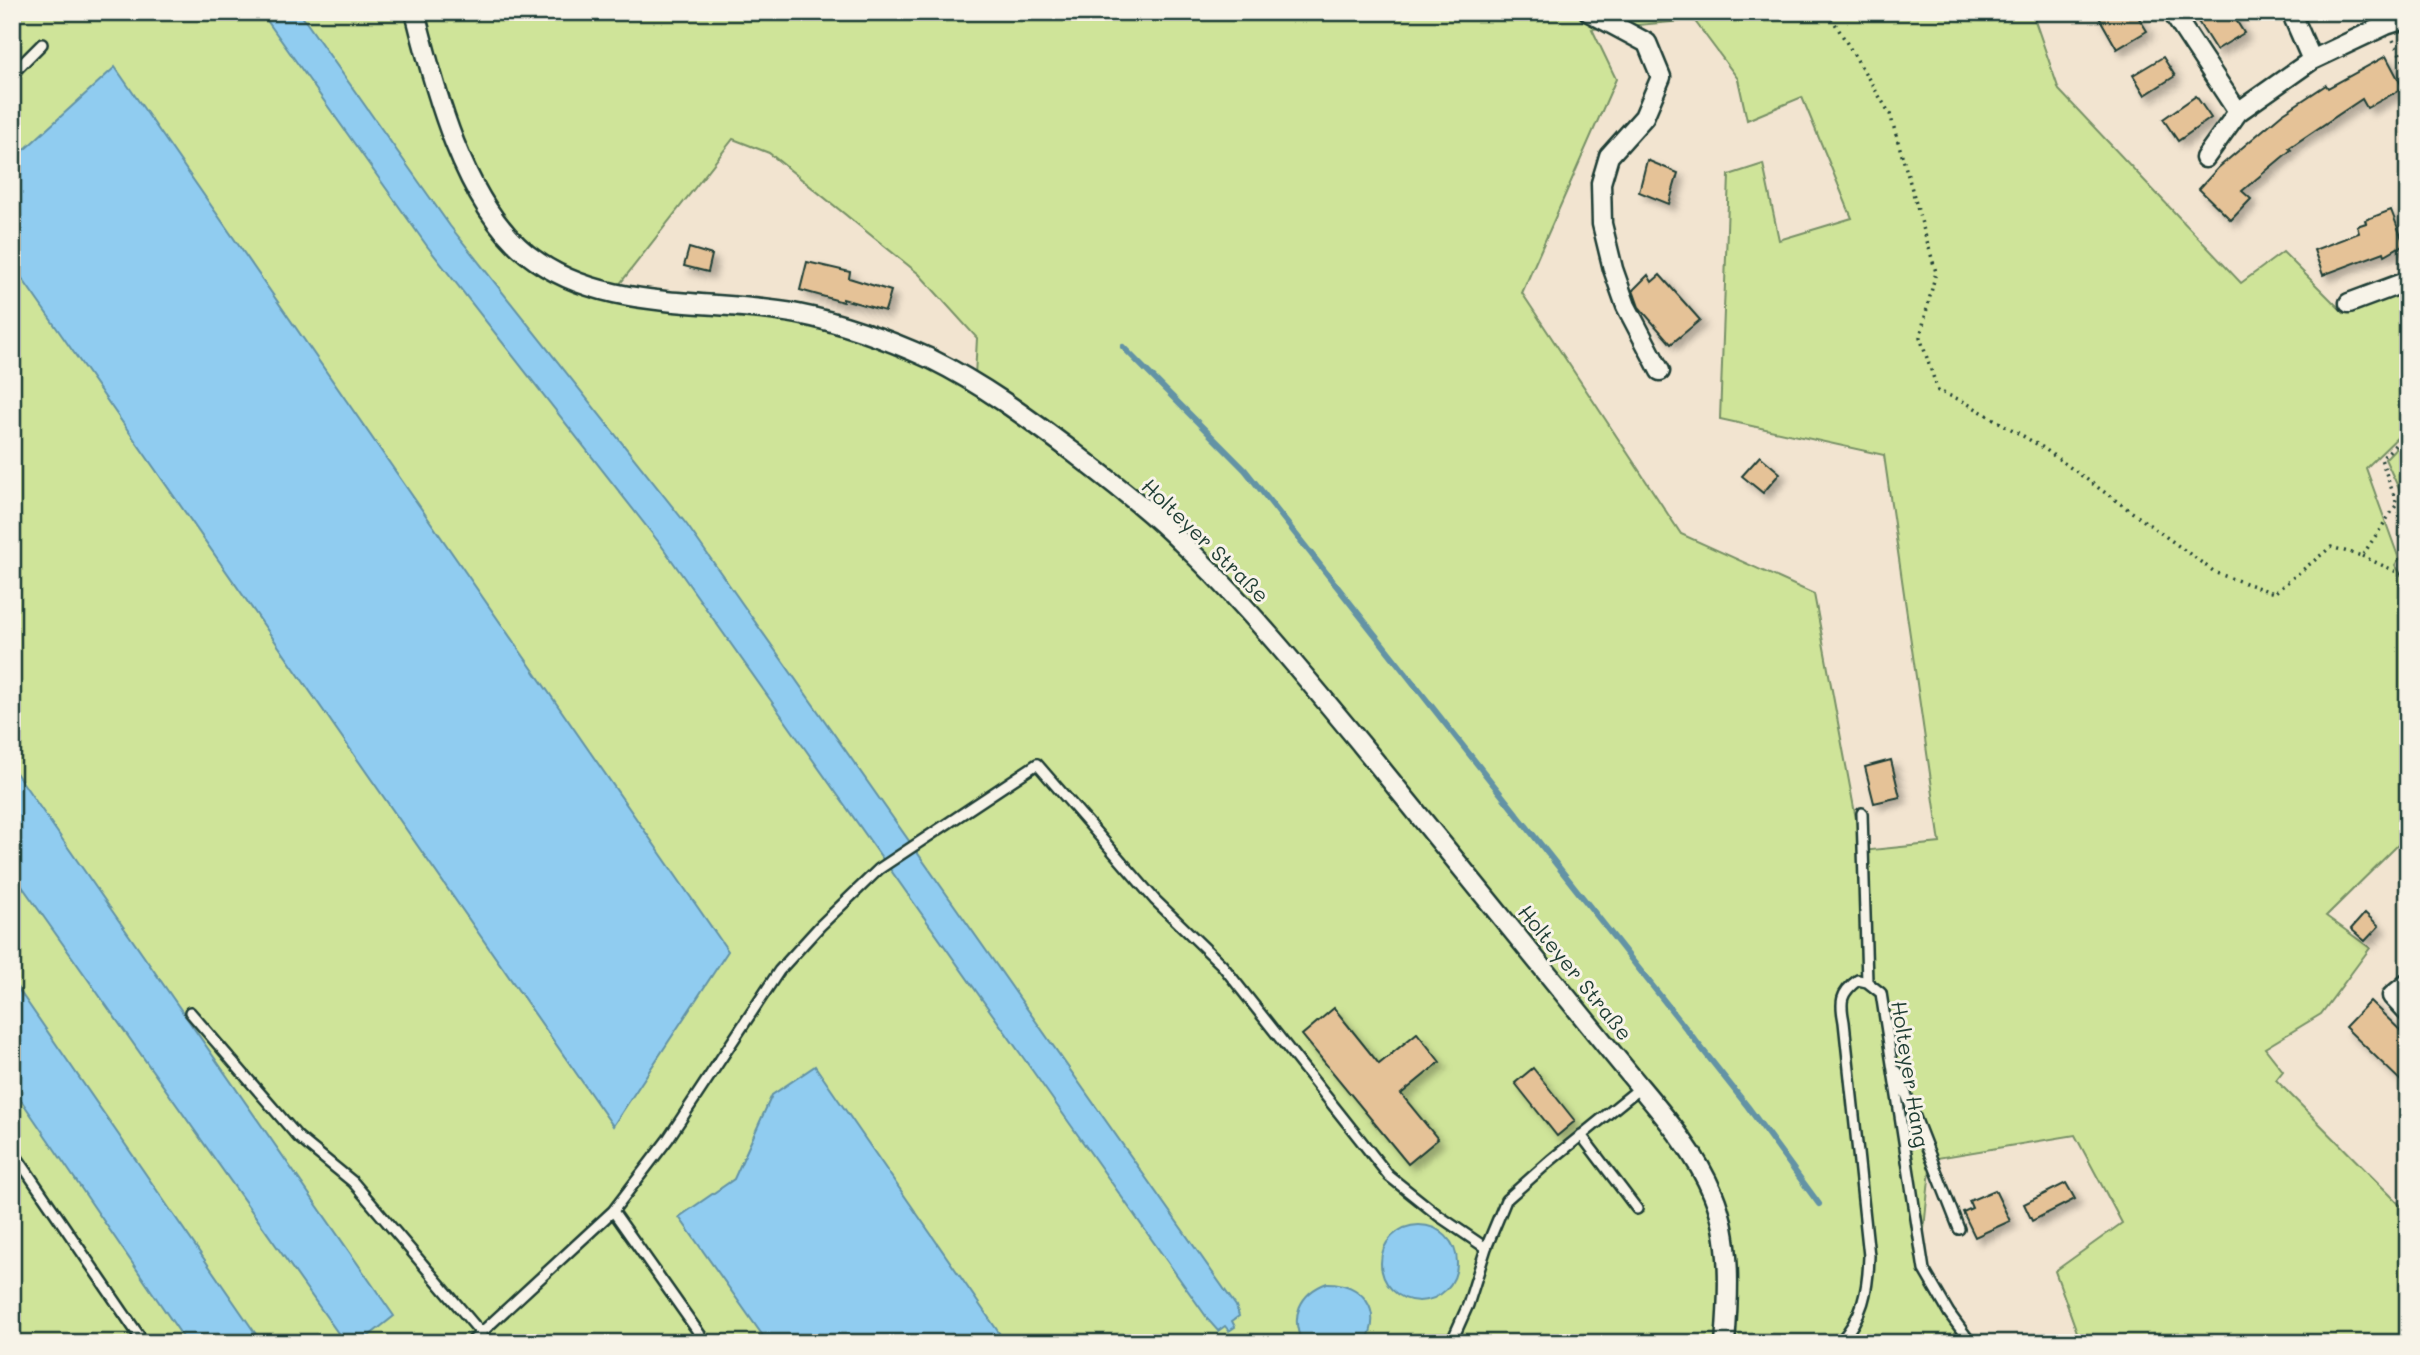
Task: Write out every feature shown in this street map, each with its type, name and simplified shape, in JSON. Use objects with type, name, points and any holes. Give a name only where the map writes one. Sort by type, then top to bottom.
[{"type":"street","name":"Holteyer Straße","points":[[415,12],[433,84],[464,164],[499,226],[527,254],[575,281],[618,294],[798,314],[860,331],[899,346],[974,381],[1046,432],[1132,498],[1213,573],[1313,686],[1641,1087],[1696,1161],[1713,1192],[1727,1255],[1725,1343]]},
{"type":"street","points":[[1589,12],[1647,43],[1661,77],[1644,117],[1609,156],[1601,183],[1602,224],[1613,269],[1626,306],[1660,371]]},
{"type":"street","points":[[2172,12],[2238,112]]},
{"type":"street","points":[[2291,12],[2312,60]]},
{"type":"street","points":[[2206,158],[2238,112],[2312,60],[2386,25],[2408,18]]},
{"type":"street","points":[[2349,303],[2408,281]]},
{"type":"street","points":[[2408,983],[2392,996],[2408,1013]]},
{"type":"lane","points":[[12,74],[42,44]]},
{"type":"lane","points":[[471,1343],[613,1211],[668,1139],[779,971],[820,926],[879,869],[1037,764],[1155,900],[1222,965],[1389,1175],[1439,1216],[1486,1248]]},
{"type":"lane","points":[[1861,813],[1867,982]]},
{"type":"lane","name":"Holteyer Hang","points":[[1839,1343],[1851,1330],[1862,1309],[1868,1283],[1869,1256],[1840,1004],[1847,988],[1858,980],[1867,982],[1881,993],[1924,1270],[1971,1343]]},
{"type":"lane","points":[[190,1012],[298,1137],[353,1182],[481,1333]]},
{"type":"lane","points":[[1890,1054],[1959,1229]]},
{"type":"lane","points":[[1451,1343],[1468,1305],[1486,1248],[1506,1200],[1641,1087]]},
{"type":"lane","points":[[1581,1135],[1637,1209]]},
{"type":"lane","points":[[12,1150],[144,1343]]},
{"type":"lane","points":[[613,1211],[706,1343]]},
{"type":"path","points":[[1828,12],[1890,114],[1894,127],[1936,272],[1920,337],[1938,391],[1963,401],[2042,447],[2216,573],[2274,593],[2331,547],[2362,556],[2408,577]]},
{"type":"path","points":[[2386,25],[2408,70]]},
{"type":"path","points":[[2362,556],[2397,504],[2381,459],[2408,432]]},
{"type":"green space","points":[[12,12],[413,12],[481,200],[550,271],[859,335],[972,384],[1137,510],[1253,625],[1626,1079],[1689,1163],[1714,1215],[1721,1257],[1721,1343],[12,1343]]},
{"type":"green space","points":[[417,12],[2032,12],[2059,90],[2241,283],[2283,252],[2344,313],[2400,289],[2408,301],[2408,427],[2366,468],[2399,559],[2395,565],[2408,584],[2408,841],[2401,842],[2326,916],[2370,948],[2321,1014],[2265,1048],[2283,1071],[2276,1080],[2408,1213],[2408,1343],[2081,1343],[2055,1271],[2122,1223],[2075,1135],[1931,1159],[1920,1269],[1965,1343],[1841,1343],[1864,1301],[1837,1343],[1729,1343],[1718,1191],[1217,569],[975,376],[977,338],[919,274],[769,153],[733,139],[615,290],[552,268],[483,198]],"holes":[[[1694,20],[1738,79],[1747,120],[1802,97],[1852,218],[1779,240],[1763,164],[1729,175],[1720,419],[1884,455],[1940,843],[1862,851],[1814,594],[1681,534],[1522,293],[1616,79],[1592,29]]]},
{"type":"green space","points":[[2408,435],[2408,508],[2385,459]]},
{"type":"water","points":[[261,12],[299,12],[450,226],[687,525],[1236,1306],[1239,1316],[1232,1321],[1235,1327],[1229,1331],[1225,1326],[1218,1331],[1210,1322],[661,545],[427,246]]},
{"type":"water","points":[[115,67],[728,951],[613,1126],[12,264],[12,161]]},
{"type":"water","points":[[12,767],[394,1316],[360,1343],[345,1343],[12,872]]},
{"type":"water","points":[[12,980],[262,1343],[187,1343],[12,1087]]},
{"type":"water","points":[[815,1066],[1006,1343],[768,1343],[679,1217],[734,1179],[772,1095]]},
{"type":"water","points":[[1419,1225],[1434,1228],[1446,1236],[1454,1248],[1457,1263],[1454,1278],[1446,1290],[1434,1298],[1419,1301],[1404,1298],[1392,1290],[1384,1278],[1381,1263],[1384,1248],[1392,1236],[1404,1228]]},
{"type":"water","points":[[1327,1283],[1350,1287],[1366,1301],[1372,1320],[1371,1331],[1365,1343],[1303,1343],[1297,1324],[1300,1307],[1310,1293]]},
{"type":"building","points":[[2096,12],[2135,12],[2147,31],[2117,49]]},
{"type":"building","points":[[2192,12],[2231,12],[2244,33],[2216,50]]},
{"type":"building","points":[[2386,56],[2403,88],[2367,108],[2362,99],[2289,148],[2291,150],[2242,191],[2251,199],[2231,220],[2199,189],[2218,168],[2282,114],[2326,85],[2328,88]]},
{"type":"building","points":[[2163,57],[2175,76],[2145,95],[2133,75]]},
{"type":"building","points":[[2196,96],[2211,118],[2178,141],[2163,119]]},
{"type":"building","points":[[1647,160],[1678,173],[1669,204],[1639,192]]},
{"type":"building","points":[[2391,210],[2404,244],[2385,255],[2384,252],[2323,275],[2314,250],[2359,233],[2357,226],[2366,223],[2365,220]]},
{"type":"building","points":[[689,248],[712,255],[708,272],[684,266]]},
{"type":"building","points":[[807,262],[850,272],[849,278],[891,291],[885,311],[800,290]]},
{"type":"building","points":[[1648,275],[1652,282],[1660,275],[1700,320],[1671,344],[1639,307],[1633,290]]},
{"type":"building","points":[[1760,456],[1780,473],[1763,493],[1742,476]]},
{"type":"building","points":[[1891,760],[1900,797],[1874,803],[1865,767]]},
{"type":"building","points":[[2365,913],[2379,926],[2365,941],[2351,929]]},
{"type":"building","points":[[2370,1001],[2408,1038],[2408,1088],[2345,1027]]},
{"type":"building","points":[[1334,1008],[1379,1064],[1417,1033],[1440,1062],[1401,1094],[1438,1139],[1408,1164],[1302,1035]]},
{"type":"building","points":[[1533,1068],[1575,1121],[1557,1136],[1515,1083]]},
{"type":"building","points":[[2066,1183],[2075,1199],[2032,1221],[2024,1204]]},
{"type":"building","points":[[1995,1190],[2010,1221],[1975,1237],[1963,1212],[1972,1208],[1969,1201]]},
{"type":"waterway","points":[[1123,347],[1245,470],[1748,1107],[1819,1204]]}]
